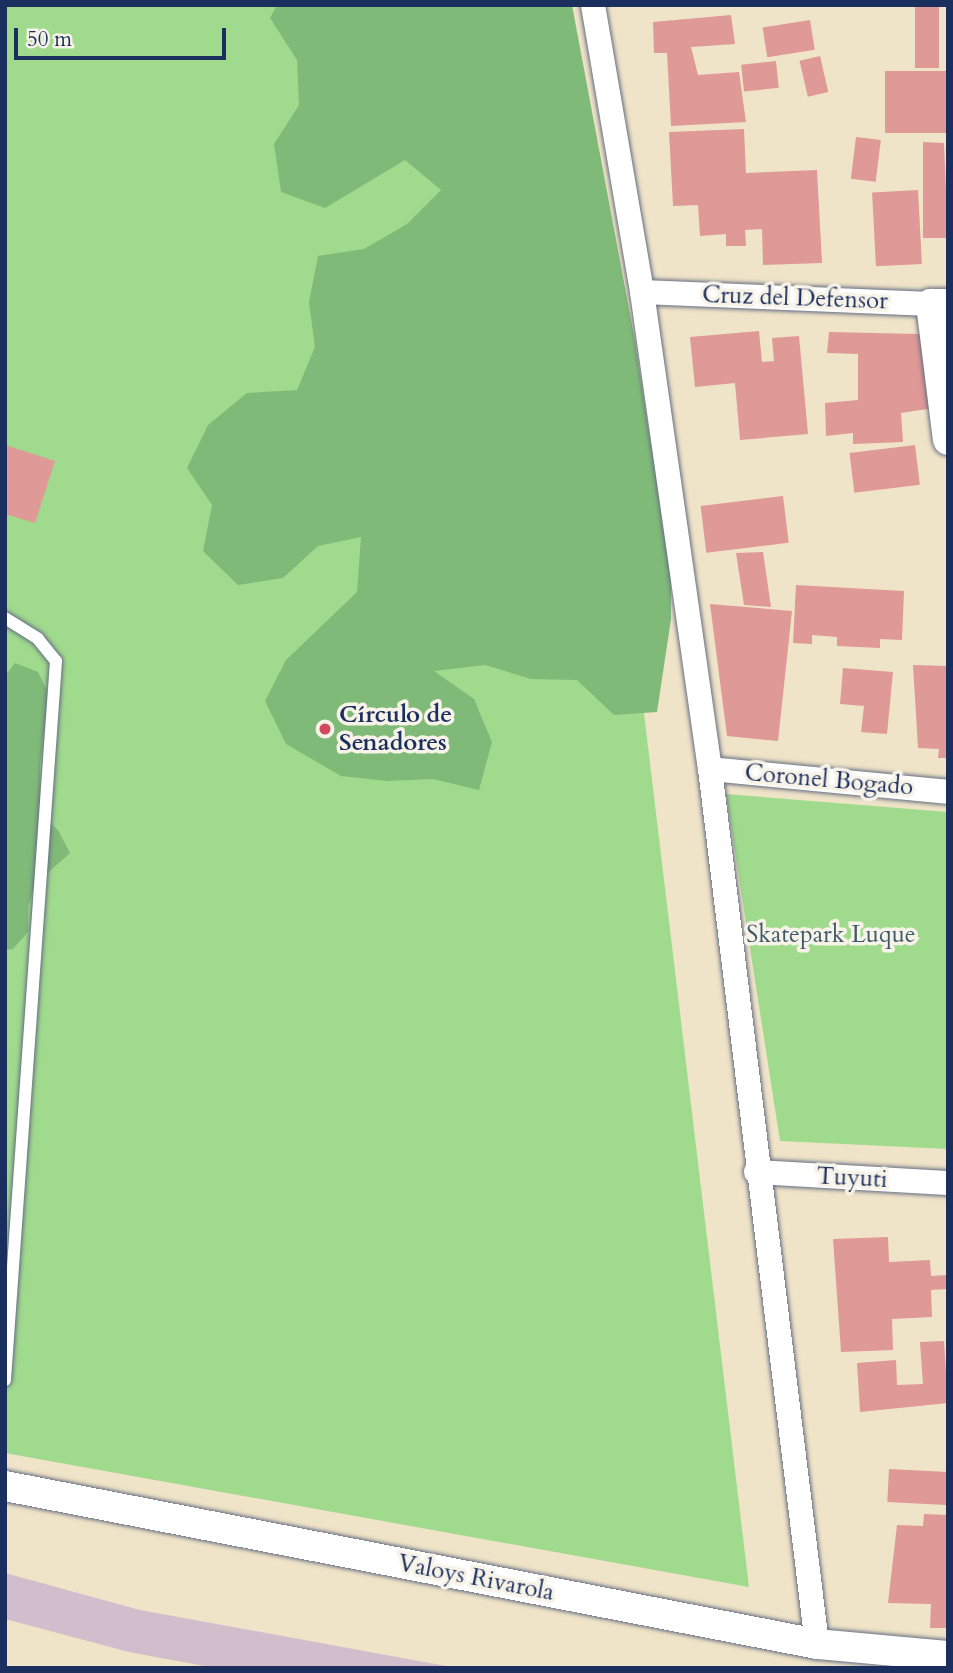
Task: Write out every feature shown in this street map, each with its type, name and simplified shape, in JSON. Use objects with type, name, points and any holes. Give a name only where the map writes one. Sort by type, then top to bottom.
[{"type":"street","points":[[593,5],[642,292],[710,769],[756,1172],[817,1644]]},
{"type":"street","name":"Cruz del Defensor","points":[[642,292],[939,304]]},
{"type":"street","points":[[939,304],[948,440]]},
{"type":"street","name":"Coronel Bogado","points":[[710,769],[948,792]]},
{"type":"street","name":"Tuyuti","points":[[756,1172],[948,1183]]},
{"type":"street","name":"Valoys Rivarola","points":[[5,1486],[817,1644],[948,1656]]},
{"type":"lane","points":[[5,618],[38,639],[56,661],[5,1380]]},
{"type":"shaded area","points":[[5,1573],[140,1610],[457,1668],[215,1668],[129,1652],[5,1619]]},
{"type":"green space","name":"Círculo de Senadores","points":[[5,5],[559,6],[749,1587],[5,1453]]},
{"type":"green space","points":[[277,5],[572,5],[635,341],[671,573],[671,619],[657,712],[614,715],[577,680],[531,679],[485,665],[434,671],[474,699],[492,742],[479,790],[433,779],[387,781],[341,776],[286,744],[265,701],[286,660],[357,592],[361,537],[318,546],[283,578],[238,585],[203,551],[212,505],[187,468],[208,425],[247,393],[297,390],[315,347],[309,302],[318,256],[364,249],[407,224],[441,190],[405,160],[325,208],[281,192],[274,144],[299,105],[297,60],[270,18]]},
{"type":"green space","points":[[15,663],[38,672],[49,694],[40,764],[40,814],[58,830],[70,853],[35,884],[28,907],[28,932],[13,949],[5,950],[5,676]]},
{"type":"green space","name":"Skatepark Luque","points":[[726,794],[948,812],[948,1149],[780,1141]]},
{"type":"building","points":[[915,5],[939,5],[939,68],[915,68]]},
{"type":"building","points":[[731,15],[735,44],[691,47],[698,75],[739,72],[746,122],[671,126],[667,53],[654,53],[653,22]]},
{"type":"building","points":[[810,20],[815,50],[767,57],[763,28]]},
{"type":"building","points":[[820,56],[828,92],[808,97],[800,61]]},
{"type":"building","points":[[776,61],[779,88],[744,92],[741,65]]},
{"type":"building","points":[[885,71],[948,71],[948,133],[885,133]]},
{"type":"building","points":[[744,129],[746,173],[817,170],[822,263],[763,265],[762,229],[745,230],[746,246],[726,246],[726,234],[700,236],[698,205],[673,206],[669,132]]},
{"type":"building","points":[[856,137],[881,140],[876,182],[851,179]]},
{"type":"building","points":[[923,142],[944,143],[948,238],[923,238]]},
{"type":"building","points":[[918,190],[922,264],[876,266],[872,192]]},
{"type":"building","points":[[759,331],[762,362],[774,361],[772,338],[799,336],[808,434],[740,440],[735,383],[695,387],[690,337]]},
{"type":"building","points":[[829,332],[919,334],[927,344],[934,408],[901,413],[903,442],[853,444],[853,433],[826,436],[825,403],[858,400],[858,354],[827,353]]},
{"type":"building","points":[[5,445],[55,461],[35,523],[5,514]]},
{"type":"building","points":[[915,445],[920,485],[854,493],[849,453]]},
{"type":"building","points":[[783,496],[789,543],[706,553],[701,506]]},
{"type":"building","points":[[763,552],[771,607],[744,605],[736,553]]},
{"type":"building","points":[[796,585],[904,591],[902,640],[880,639],[880,648],[837,646],[837,637],[812,635],[812,644],[793,643]]},
{"type":"building","points":[[710,604],[792,611],[778,741],[727,736]]},
{"type":"building","points":[[913,665],[948,666],[948,758],[938,758],[939,749],[918,748]]},
{"type":"building","points":[[843,668],[893,672],[887,734],[861,732],[864,706],[840,704]]},
{"type":"building","points":[[888,1237],[889,1262],[930,1260],[931,1276],[948,1275],[948,1289],[931,1290],[932,1317],[892,1319],[893,1350],[841,1352],[833,1239]]},
{"type":"building","points":[[944,1341],[948,1403],[860,1412],[857,1363],[896,1360],[897,1385],[923,1384],[920,1342]]},
{"type":"building","points":[[889,1469],[948,1472],[946,1505],[887,1502]]},
{"type":"building","points":[[924,1514],[948,1515],[948,1628],[930,1628],[931,1604],[888,1603],[897,1525],[923,1526]]},
{"type":"place","name":"Círculo de Senadores","points":[[325,729]]}]
